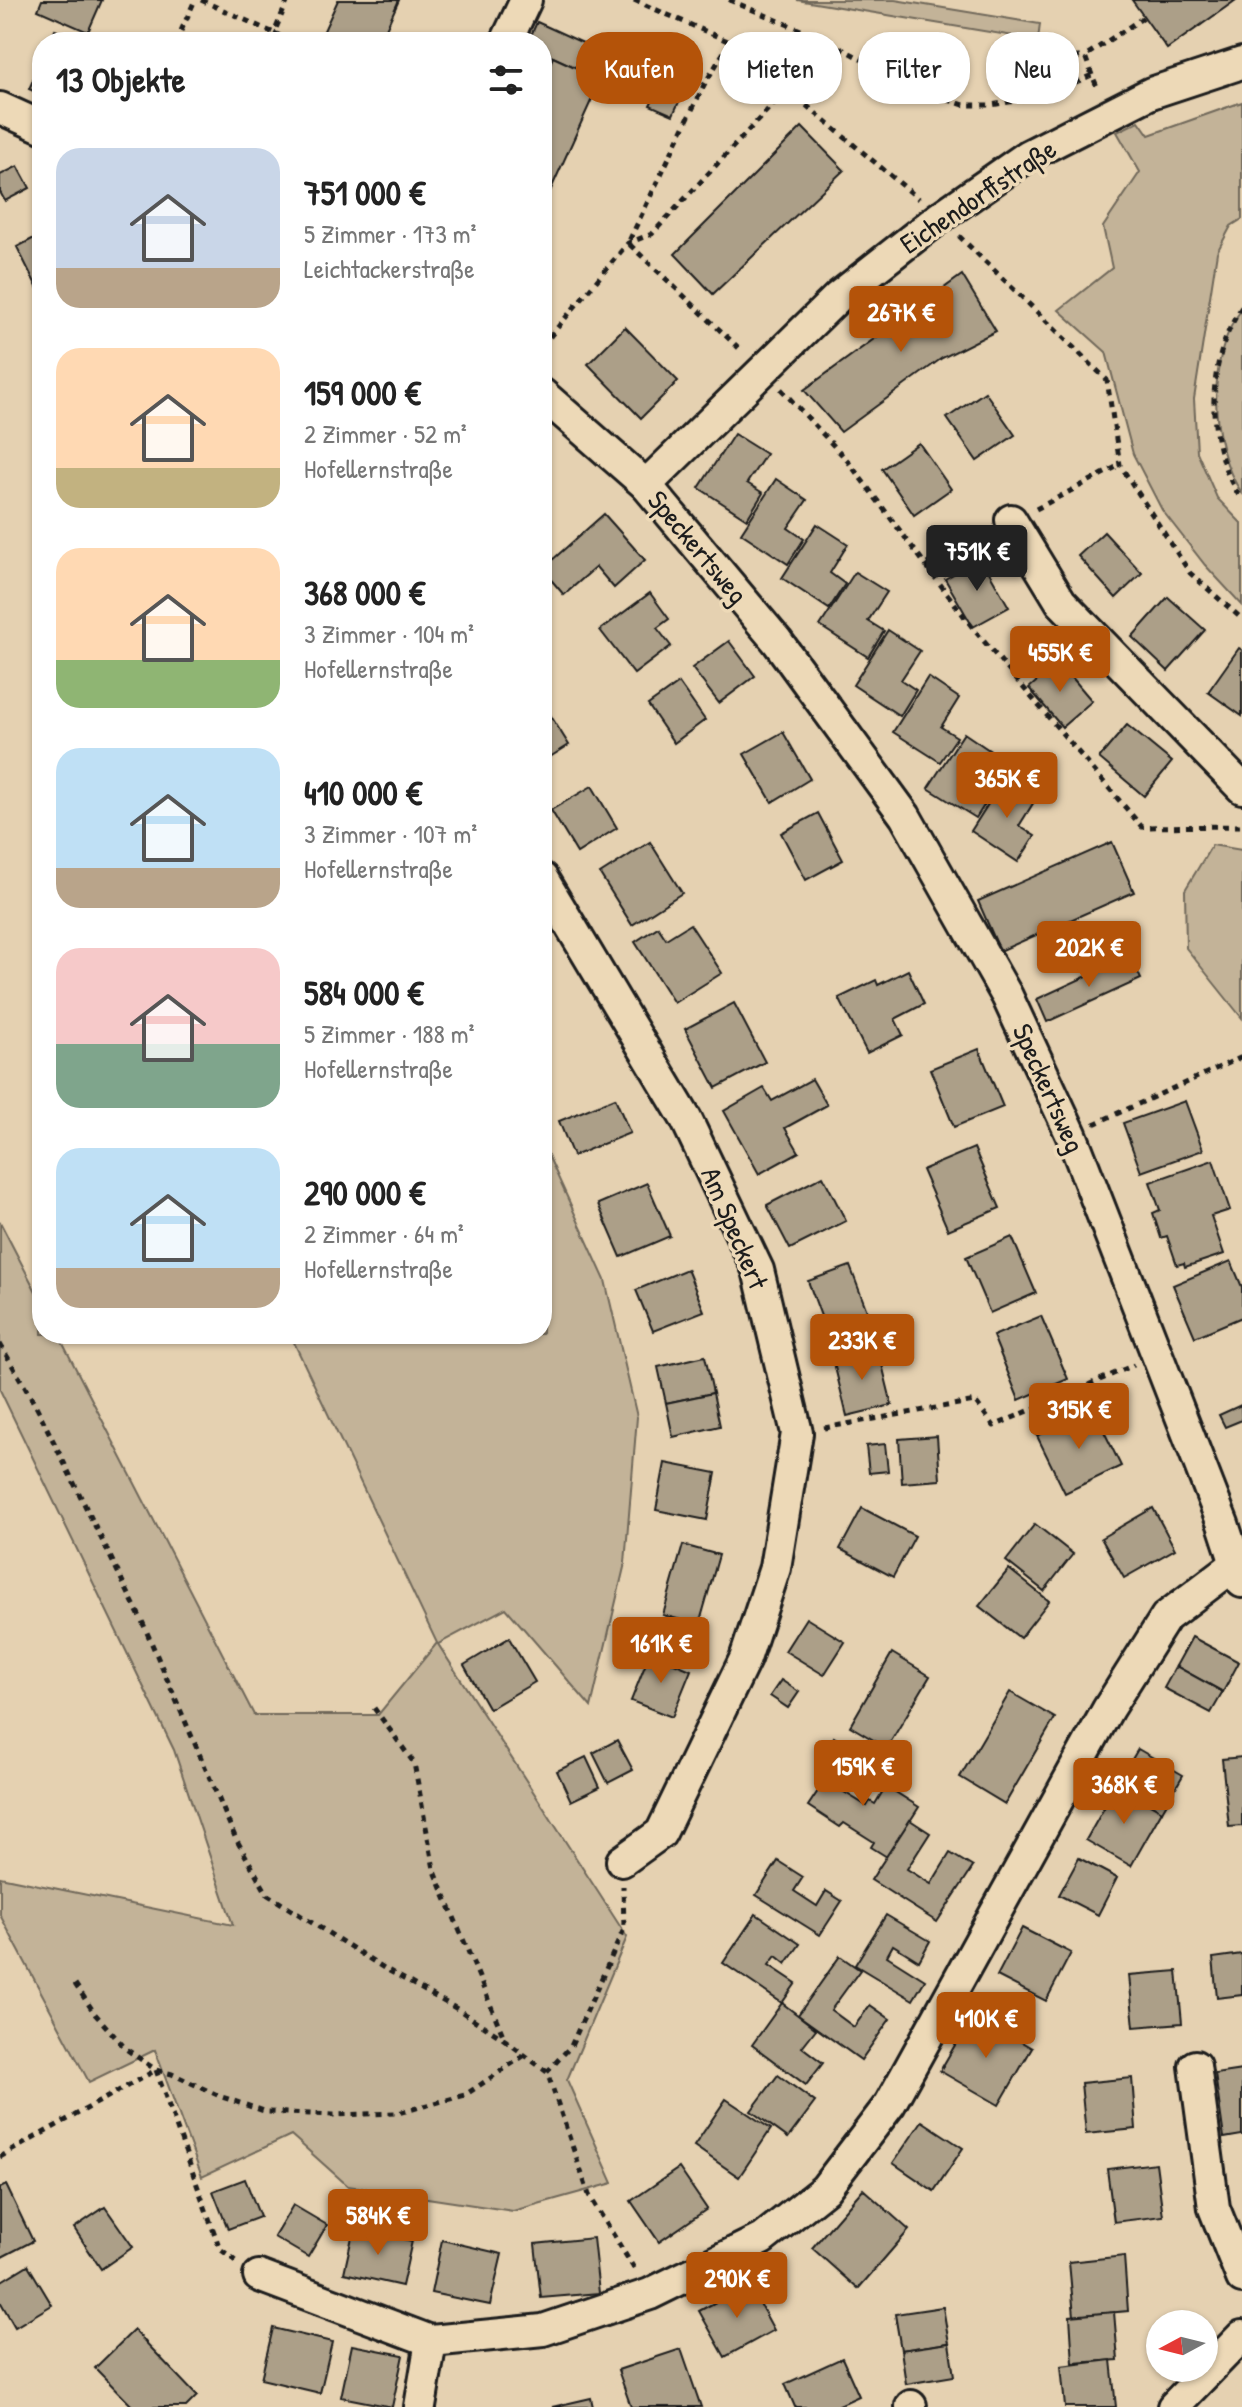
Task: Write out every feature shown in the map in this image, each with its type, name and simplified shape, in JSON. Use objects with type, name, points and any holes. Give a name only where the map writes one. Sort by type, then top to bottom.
[{"type":"street","points":[[511,32],[526,0]]},
{"type":"street","name":"Eichendorffstraße","points":[[646,485],[838,297],[940,217],[1029,155],[1151,93],[1242,63]]},
{"type":"street","points":[[0,108],[32,122]]},
{"type":"street","name":"Speckertsweg","points":[[552,403],[646,485],[777,641],[905,816],[1007,996],[1071,1134],[1223,1524],[1239,1573]]},
{"type":"street","points":[[1011,520],[1061,602],[1242,788]]},
{"type":"street","name":"Am Speckert","points":[[552,895],[686,1119],[758,1270],[797,1433],[775,1568],[745,1659],[661,1833],[622,1861]]},
{"type":"street","points":[[259,2276],[431,2341],[543,2330],[650,2294],[762,2239],[825,2189],[890,2104],[1108,1709],[1166,1617],[1239,1573]]},
{"type":"street","points":[[1195,2066],[1214,2208],[1242,2278]]},
{"type":"street","points":[[1173,2407],[1242,2336]]},
{"type":"street","points":[[420,2407],[431,2341]]},
{"type":"path","points":[[181,32],[198,0],[272,32]]},
{"type":"path","points":[[274,32],[288,0]]},
{"type":"path","points":[[634,0],[719,37]]},
{"type":"path","points":[[729,0],[825,40],[929,94],[964,105],[991,105],[1026,99],[1058,90],[1092,75]]},
{"type":"path","points":[[1079,57],[1144,17]]},
{"type":"path","points":[[1085,56],[1110,114]]},
{"type":"path","points":[[552,334],[628,243],[719,60]]},
{"type":"path","points":[[628,243],[652,234],[773,104]]},
{"type":"path","points":[[805,104],[940,217],[1107,380],[1120,465],[1190,573],[1242,619]]},
{"type":"path","points":[[628,243],[763,370],[847,460],[976,632],[1142,827],[1242,826]]},
{"type":"path","points":[[1242,307],[1218,363],[1214,406],[1219,451],[1233,487],[1242,500]]},
{"type":"path","points":[[1056,500],[1120,465]]},
{"type":"path","points":[[1071,1134],[1242,1057]]},
{"type":"path","points":[[0,1344],[37,1408],[142,1621],[236,1839],[268,1895],[384,1968],[459,2010],[547,2072],[589,2195],[650,2294]]},
{"type":"path","points":[[797,1433],[975,1401],[994,1426],[1157,1355]]},
{"type":"path","points":[[374,1708],[414,1763],[434,1869],[505,2040]]},
{"type":"path","points":[[547,2072],[571,2046],[624,1929],[622,1861]]},
{"type":"path","points":[[75,1984],[95,2014],[126,2049],[156,2070],[267,2112],[333,2115],[398,2113],[465,2095],[525,2055]]},
{"type":"path","points":[[0,2157],[156,2070]]},
{"type":"path","points":[[156,2070],[220,2249],[259,2276]]},
{"type":"shaded area","points":[[797,0],[895,0],[1040,24],[1039,32],[990,32]]},
{"type":"shaded area","points":[[1242,102],[1242,219],[1231,226],[1217,252],[1194,399],[1197,452],[1217,498],[1242,524],[1242,605],[1205,565],[1162,510],[1133,454],[1106,352],[1059,310],[1112,268],[1103,227],[1140,172],[1117,132],[1139,121],[1149,135]]},
{"type":"shaded area","points":[[1242,309],[1242,493],[1223,451],[1216,401],[1222,350],[1230,328]]},
{"type":"shaded area","points":[[1212,845],[1242,850],[1242,1018],[1186,948],[1185,890]]},
{"type":"shaded area","points":[[552,1164],[605,1280],[637,1417],[625,1563],[591,1707],[506,1608],[438,1644],[627,1937],[567,2080],[613,2183],[513,2211],[348,2186],[291,2135],[202,2177],[155,2050],[89,2082],[0,1915],[0,1877],[233,1925],[174,1750],[0,1390],[0,1222],[32,1284],[32,1344],[63,1344],[254,1715],[378,1715],[437,1643],[295,1344],[552,1344]]},
{"type":"building","points":[[42,0],[102,0],[88,32],[38,10]]},
{"type":"building","points":[[338,0],[399,0],[385,32],[323,32]]},
{"type":"building","points":[[1132,0],[1236,0],[1167,49]]},
{"type":"building","points":[[537,22],[576,40],[576,68],[552,57],[552,32],[532,32]]},
{"type":"building","points":[[553,57],[576,68],[576,104],[590,104],[552,187]]},
{"type":"building","points":[[650,104],[678,104],[673,115]]},
{"type":"building","points":[[802,127],[844,170],[713,294],[675,254]]},
{"type":"building","points":[[18,166],[30,188],[5,201],[0,192],[0,175]]},
{"type":"building","points":[[32,239],[32,277],[17,247]]},
{"type":"building","points":[[962,275],[996,331],[942,358],[841,432],[804,390]]},
{"type":"building","points":[[625,327],[678,381],[641,418],[588,364]]},
{"type":"building","points":[[985,392],[1015,435],[977,461],[947,418]]},
{"type":"building","points":[[734,434],[766,454],[747,483],[763,493],[747,519],[699,488]]},
{"type":"building","points":[[919,443],[951,489],[914,515],[882,469]]},
{"type":"building","points":[[776,479],[807,500],[788,528],[804,539],[788,564],[741,533]]},
{"type":"building","points":[[604,514],[645,560],[614,588],[596,567],[564,595],[552,581],[552,560]]},
{"type":"building","points":[[817,524],[848,544],[830,573],[845,584],[829,609],[782,578]]},
{"type":"building","points":[[1104,532],[1142,573],[1116,598],[1078,556]]},
{"type":"building","points":[[981,558],[1009,607],[973,627],[945,579]]},
{"type":"building","points":[[855,572],[887,592],[868,621],[884,631],[868,657],[820,626]]},
{"type":"building","points":[[650,593],[669,619],[657,628],[671,646],[634,674],[600,630]]},
{"type":"building","points":[[1168,597],[1205,630],[1168,671],[1132,637]]},
{"type":"building","points":[[1059,628],[1070,641],[1052,656],[1041,643]]},
{"type":"building","points":[[888,630],[920,651],[901,680],[916,690],[900,716],[853,685]]},
{"type":"building","points":[[729,641],[755,676],[719,703],[692,668]]},
{"type":"building","points":[[1239,648],[1242,650],[1242,716],[1208,692]]},
{"type":"building","points":[[1059,662],[1092,701],[1062,727],[1029,688]]},
{"type":"building","points":[[928,677],[959,698],[941,727],[957,737],[940,762],[893,732]]},
{"type":"building","points":[[679,683],[705,720],[674,743],[648,705]]},
{"type":"building","points":[[552,718],[569,745],[552,756]]},
{"type":"building","points":[[1127,725],[1172,762],[1144,796],[1099,758]]},
{"type":"building","points":[[783,732],[810,779],[772,802],[744,754]]},
{"type":"building","points":[[964,733],[995,754],[976,783],[992,793],[976,818],[928,788]]},
{"type":"building","points":[[1006,776],[1037,797],[1019,826],[1035,836],[1018,862],[971,831]]},
{"type":"building","points":[[592,786],[617,828],[577,853],[552,809]]},
{"type":"building","points":[[818,813],[843,860],[806,880],[781,833]]},
{"type":"building","points":[[650,842],[682,893],[632,925],[600,874]]},
{"type":"building","points":[[1112,842],[1134,892],[1000,951],[978,901]]},
{"type":"building","points":[[690,924],[722,973],[674,1003],[635,942],[658,927],[666,939]]},
{"type":"building","points":[[1130,956],[1141,979],[1047,1022],[1037,999]]},
{"type":"building","points":[[908,970],[924,1004],[895,1019],[903,1035],[867,1053],[839,998],[876,980],[878,985]]},
{"type":"building","points":[[734,1003],[765,1062],[716,1088],[685,1029]]},
{"type":"building","points":[[979,1049],[1003,1107],[954,1127],[930,1069]]},
{"type":"building","points":[[812,1079],[827,1105],[785,1128],[799,1152],[759,1174],[724,1111],[764,1088],[772,1101]]},
{"type":"building","points":[[615,1098],[630,1133],[573,1156],[559,1121]]},
{"type":"building","points":[[1185,1101],[1203,1150],[1141,1172],[1123,1123]]},
{"type":"building","points":[[974,1148],[1000,1208],[948,1230],[922,1170]]},
{"type":"building","points":[[1213,1160],[1230,1210],[1211,1216],[1224,1254],[1185,1267],[1184,1263],[1177,1265],[1167,1236],[1161,1238],[1153,1213],[1160,1210],[1150,1182]]},
{"type":"building","points":[[823,1176],[846,1221],[790,1249],[767,1205]]},
{"type":"building","points":[[647,1183],[670,1236],[621,1257],[598,1204]]},
{"type":"building","points":[[1012,1237],[1036,1293],[990,1313],[966,1257]]},
{"type":"building","points":[[1231,1261],[1242,1287],[1242,1317],[1195,1337],[1173,1285]]},
{"type":"building","points":[[850,1266],[870,1319],[828,1335],[808,1281]]},
{"type":"building","points":[[687,1269],[704,1311],[653,1331],[636,1290]]},
{"type":"building","points":[[1041,1316],[1068,1379],[1019,1400],[993,1336]]},
{"type":"building","points":[[878,1348],[892,1405],[847,1416],[833,1359]]},
{"type":"building","points":[[705,1356],[713,1393],[666,1403],[658,1367]]},
{"type":"building","points":[[713,1393],[720,1426],[673,1437],[666,1403]]},
{"type":"building","points":[[1241,1405],[1242,1420],[1225,1427],[1219,1415]]},
{"type":"building","points":[[1093,1409],[1121,1466],[1065,1493],[1037,1436]]},
{"type":"building","points":[[937,1436],[940,1480],[902,1483],[899,1439]]},
{"type":"building","points":[[885,1444],[888,1471],[869,1473],[866,1446]]},
{"type":"building","points":[[665,1463],[716,1473],[707,1520],[656,1510]]},
{"type":"building","points":[[862,1508],[915,1536],[893,1577],[840,1549]]},
{"type":"building","points":[[1153,1508],[1175,1549],[1124,1578],[1101,1538]]},
{"type":"building","points":[[1035,1524],[1073,1554],[1044,1591],[1006,1561]]},
{"type":"building","points":[[683,1545],[719,1555],[699,1625],[663,1615]]},
{"type":"building","points":[[1009,1569],[1049,1601],[1020,1638],[979,1606]]},
{"type":"building","points":[[806,1618],[845,1642],[824,1675],[785,1651]]},
{"type":"building","points":[[1192,1637],[1239,1662],[1223,1692],[1176,1666]]},
{"type":"building","points":[[509,1638],[535,1682],[489,1709],[464,1665]]},
{"type":"building","points":[[650,1653],[691,1670],[672,1717],[631,1701]]},
{"type":"building","points":[[892,1653],[930,1676],[887,1748],[850,1726]]},
{"type":"building","points":[[1176,1666],[1223,1692],[1211,1713],[1164,1688]]},
{"type":"building","points":[[781,1680],[799,1692],[788,1708],[770,1696]]},
{"type":"building","points":[[1010,1692],[1055,1718],[1005,1804],[960,1777]]},
{"type":"building","points":[[834,1737],[861,1755],[853,1767],[826,1750]]},
{"type":"building","points":[[617,1740],[633,1770],[608,1783],[593,1753]]},
{"type":"building","points":[[1138,1749],[1183,1775],[1162,1811],[1117,1785]]},
{"type":"building","points":[[835,1756],[858,1770],[844,1792],[867,1806],[870,1801],[875,1804],[886,1786],[919,1807],[887,1857],[871,1847],[874,1842],[844,1823],[840,1827],[808,1806]]},
{"type":"building","points":[[586,1757],[600,1787],[571,1801],[557,1771]]},
{"type":"building","points":[[1242,1757],[1242,1826],[1229,1827],[1222,1759]]},
{"type":"building","points":[[1117,1785],[1162,1811],[1131,1866],[1086,1840]]},
{"type":"building","points":[[910,1820],[930,1833],[907,1869],[931,1884],[950,1853],[973,1867],[937,1922],[871,1880]]},
{"type":"building","points":[[1079,1858],[1117,1878],[1098,1915],[1059,1895]]},
{"type":"building","points":[[778,1861],[803,1877],[794,1891],[817,1906],[826,1891],[842,1901],[820,1935],[756,1895]]},
{"type":"building","points":[[756,1914],[800,1944],[786,1964],[776,1956],[769,1965],[796,1983],[782,2003],[723,1963]]},
{"type":"building","points":[[886,1915],[930,1941],[919,1961],[893,1945],[887,1956],[925,1980],[913,2000],[855,1965]]},
{"type":"building","points":[[1022,1928],[1071,1953],[1046,2001],[997,1976]]},
{"type":"building","points":[[1242,1954],[1242,1995],[1217,1998],[1213,1958]]},
{"type":"building","points":[[840,1956],[860,1970],[831,2010],[854,2027],[870,2005],[890,2019],[861,2060],[798,2015]]},
{"type":"building","points":[[1177,1971],[1182,2023],[1134,2027],[1129,1975]]},
{"type":"building","points":[[782,2003],[816,2029],[802,2047],[823,2063],[806,2085],[752,2045]]},
{"type":"building","points":[[973,2014],[1032,2048],[999,2105],[940,2071]]},
{"type":"building","points":[[1242,2070],[1242,2135],[1224,2138],[1215,2074]]},
{"type":"building","points":[[778,2075],[815,2102],[788,2138],[751,2111]]},
{"type":"building","points":[[1132,2078],[1136,2129],[1086,2134],[1081,2083]]},
{"type":"building","points":[[726,2099],[771,2129],[739,2177],[694,2146]]},
{"type":"building","points":[[922,2121],[963,2148],[934,2191],[893,2163]]},
{"type":"building","points":[[1156,2163],[1163,2216],[1114,2222],[1107,2169]]},
{"type":"building","points":[[679,2168],[707,2209],[659,2242],[631,2201]]},
{"type":"building","points":[[245,2179],[260,2217],[228,2229],[213,2191]]},
{"type":"building","points":[[6,2185],[33,2241],[0,2258],[0,2188]]},
{"type":"building","points":[[863,2189],[909,2230],[858,2289],[812,2248]]},
{"type":"building","points":[[293,2205],[327,2225],[308,2257],[274,2237]]},
{"type":"building","points":[[105,2207],[133,2247],[101,2269],[74,2228]]},
{"type":"building","points":[[354,2228],[412,2241],[402,2286],[344,2273]]},
{"type":"building","points":[[593,2238],[599,2293],[541,2298],[535,2244]]},
{"type":"building","points":[[442,2240],[502,2254],[490,2305],[431,2293]]},
{"type":"building","points":[[1124,2256],[1128,2311],[1074,2316],[1069,2262]]},
{"type":"building","points":[[28,2265],[52,2305],[15,2327],[0,2301],[0,2282]]},
{"type":"building","points":[[749,2284],[774,2330],[725,2357],[699,2311]]},
{"type":"building","points":[[943,2307],[949,2343],[901,2350],[895,2314]]},
{"type":"building","points":[[1114,2312],[1118,2360],[1073,2363],[1070,2316]]},
{"type":"building","points":[[273,2328],[332,2342],[320,2393],[261,2379]]},
{"type":"building","points":[[134,2330],[197,2396],[186,2407],[133,2407],[95,2368]]},
{"type":"building","points":[[949,2343],[954,2376],[906,2384],[901,2350]]},
{"type":"building","points":[[352,2345],[403,2355],[392,2407],[341,2397]]},
{"type":"building","points":[[681,2349],[701,2407],[631,2407],[618,2370]]},
{"type":"building","points":[[842,2358],[859,2396],[835,2407],[795,2407],[785,2384]]},
{"type":"building","points":[[1111,2360],[1116,2407],[1065,2407],[1061,2366]]},
{"type":"building","points":[[591,2398],[593,2407],[552,2407]]}]
